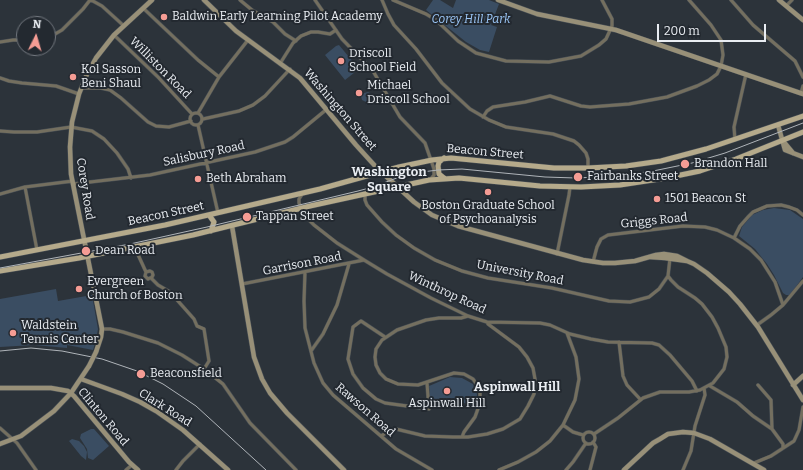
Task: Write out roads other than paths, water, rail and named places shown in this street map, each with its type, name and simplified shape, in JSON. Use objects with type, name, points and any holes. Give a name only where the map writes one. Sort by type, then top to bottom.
[{"type":"main road","name":"Beacon Street","points":[[0,257],[218,213],[303,193],[404,165],[432,160],[445,158],[548,168],[626,166],[706,150],[803,116]]},
{"type":"main road","name":"Beacon Street","points":[[0,271],[43,265],[210,231],[301,208],[429,180],[444,178],[467,179],[527,185],[570,187],[620,185],[672,177],[723,164],[803,132]]},
{"type":"main road","points":[[444,178],[439,174],[438,166],[445,158]]},
{"type":"main road","points":[[209,215],[214,222],[210,231]]},
{"type":"street","points":[[56,33],[62,30],[90,0],[102,6],[124,26]]},
{"type":"street","name":"Corey Road","points":[[87,256],[73,183],[70,153],[71,127],[79,94],[93,63],[114,35],[152,0]]},
{"type":"street","name":"Washington Street","points":[[204,0],[233,28],[281,62],[304,81],[360,149],[397,187],[422,209],[447,222],[557,254],[593,262],[624,262],[658,254],[679,257],[694,264],[729,292],[757,325],[803,400]]},
{"type":"street","points":[[240,0],[273,22],[285,34],[296,40]]},
{"type":"street","points":[[315,0],[343,40],[373,72],[400,117],[425,144],[432,160],[434,173],[433,177],[429,180]]},
{"type":"street","points":[[382,0],[392,21],[442,83],[463,103],[483,117],[506,127],[551,134],[574,141],[581,146],[586,154],[588,168]]},
{"type":"street","points":[[393,0],[426,14],[476,53],[506,61],[549,62],[581,56],[606,39],[611,29],[612,19],[602,0]]},
{"type":"street","points":[[498,0],[537,14],[611,29],[802,93],[803,86]]},
{"type":"street","points":[[483,117],[487,111],[493,107],[526,102],[545,96],[590,107],[648,101],[667,97],[697,86],[717,74],[721,66],[723,55],[721,40],[711,25],[689,0]]},
{"type":"street","points":[[732,0],[753,25],[794,61],[803,76]]},
{"type":"street","points":[[779,0],[803,20]]},
{"type":"street","points":[[786,6],[792,0]]},
{"type":"street","points":[[143,8],[218,78]]},
{"type":"street","points":[[281,62],[296,40],[301,36],[309,32],[330,34],[336,30]]},
{"type":"street","name":"Williston Road","points":[[114,35],[163,82],[192,114]]},
{"type":"street","points":[[0,42],[16,40]]},
{"type":"street","points":[[198,113],[218,78],[248,40]]},
{"type":"street","points":[[202,119],[239,111],[256,104],[290,69]]},
{"type":"street","points":[[735,140],[734,127],[746,74]]},
{"type":"street","points":[[0,78],[9,81],[56,86],[79,94]]},
{"type":"street","points":[[82,88],[101,88],[110,90],[144,119],[156,126],[174,126],[191,121]]},
{"type":"street","name":"Salisbury Road","points":[[0,194],[25,187],[131,178],[255,152],[285,142],[294,137],[327,109]]},
{"type":"street","points":[[198,113],[192,114],[190,118],[194,125],[198,125]]},
{"type":"street","points":[[198,113],[201,115],[202,119]]},
{"type":"street","points":[[198,125],[201,123],[202,119]]},
{"type":"street","points":[[778,124],[785,150],[803,157]]},
{"type":"street","points":[[198,125],[218,213]]},
{"type":"street","points":[[0,131],[37,132],[71,127],[92,131],[104,139],[123,161],[131,178]]},
{"type":"street","points":[[25,187],[37,250]]},
{"type":"street","points":[[557,254],[570,187]]},
{"type":"street","points":[[301,208],[299,200],[303,193]]},
{"type":"street","name":"University Road","points":[[365,195],[364,200],[367,205],[382,222],[396,235],[414,248],[435,260],[462,271],[488,278],[552,288],[609,301],[630,302],[649,297],[659,289],[668,276]]},
{"type":"street","points":[[734,238],[740,226],[753,212],[767,206],[785,206],[797,210],[803,215]]},
{"type":"street","name":"Winthrop Road","points":[[301,208],[307,219],[337,243],[410,287],[468,316],[487,322],[536,322],[548,324],[566,332],[600,340],[652,343],[664,348],[692,381],[697,391]]},
{"type":"street","points":[[232,226],[254,357],[266,386],[287,413],[344,470]]},
{"type":"street","name":"Griggs Road","points":[[593,262],[601,239],[612,234],[683,226],[711,228],[734,238],[750,249],[761,260],[775,282],[783,305]]},
{"type":"street","points":[[134,246],[146,272],[146,277],[148,279],[151,278],[158,285],[170,292],[195,320],[197,326],[204,329],[208,360],[204,369]]},
{"type":"street","points":[[0,444],[20,436],[44,420],[57,408],[71,393],[81,379],[96,352],[100,342],[102,329],[87,256]]},
{"type":"street","name":"Washington Street","points":[[650,257],[687,261]]},
{"type":"street","points":[[594,434],[618,418],[640,400],[660,392],[689,392],[697,391],[710,386],[720,376],[725,366],[727,354],[724,342],[712,317],[695,298],[677,286],[668,276],[670,258]]},
{"type":"street","name":"Garrison Road","points":[[242,284],[364,260]]},
{"type":"street","points":[[311,351],[323,333],[337,305],[349,264]]},
{"type":"street","points":[[146,272],[150,270],[152,272],[153,275],[151,278]]},
{"type":"street","name":"Rawson Road","points":[[305,272],[305,324],[318,374],[327,388],[381,436],[403,454],[432,470]]},
{"type":"street","points":[[757,325],[783,305],[803,281]]},
{"type":"street","points":[[462,437],[474,419],[480,406],[481,394],[478,384],[470,377],[457,373],[448,374],[427,383],[413,386],[400,385],[387,380],[381,374],[376,366],[375,355],[378,346],[385,337],[397,330],[418,322],[439,318],[461,318],[468,316]]},
{"type":"street","points":[[385,337],[361,321],[353,327],[348,357],[352,371],[363,388],[376,399],[385,403],[429,409],[427,383]]},
{"type":"street","points":[[381,436],[396,429],[425,436],[462,437],[487,434],[512,425],[524,414],[531,402],[534,392],[534,373],[527,357],[512,341],[487,322]]},
{"type":"street","points":[[102,329],[123,332],[153,342],[177,352],[204,369],[223,384],[250,423],[296,470]]},
{"type":"street","points":[[499,470],[536,452],[550,441],[562,425],[574,403],[579,382],[577,361],[566,332]]},
{"type":"street","points":[[619,342],[623,376],[629,388],[640,400]]},
{"type":"street","points":[[794,385],[803,376]]},
{"type":"street","name":"Clark Road","points":[[81,379],[140,402],[156,411],[183,430],[228,470]]},
{"type":"street","points":[[758,385],[771,400],[772,429]]},
{"type":"street","points":[[710,386],[737,402],[772,429],[784,448]]},
{"type":"street","name":"Clinton Road","points":[[0,388],[65,389],[71,393],[132,465],[138,470]]},
{"type":"street","points":[[683,470],[691,451],[694,432],[705,395],[704,388]]},
{"type":"street","points":[[754,463],[771,456],[794,441],[797,436],[803,407]]},
{"type":"street","points":[[562,425],[572,432],[583,435],[589,431],[594,434]]},
{"type":"street","points":[[0,428],[18,443],[36,470]]},
{"type":"street","points":[[624,470],[653,443],[668,434],[677,432],[694,432],[710,439],[764,470]]},
{"type":"street","points":[[590,470],[596,447],[593,442],[595,438],[594,434]]},
{"type":"street","points":[[583,435],[583,440],[586,443]]},
{"type":"street","points":[[586,443],[590,444],[593,442]]},
{"type":"street","points":[[566,470],[586,443]]},
{"type":"street","points":[[176,470],[200,444]]},
{"type":"street","points":[[126,470],[132,465]]},
{"type":"tram line","points":[[0,268],[130,244],[207,227],[358,191],[414,173],[462,169],[545,177],[576,178],[618,176],[653,171],[692,163],[725,153],[803,123]]},
{"type":"tram line","points":[[0,351],[31,348],[62,351],[102,359],[137,371],[163,384],[196,406],[266,470]]},
{"type":"place","name":"Baldwin Early Learning Pilot Academy","points":[[164,17]]},
{"type":"place","name":"Driscoll School Field","points":[[341,61]]},
{"type":"place","name":"Kol Sasson Beni Shaul","points":[[73,77]]},
{"type":"place","name":"Michael Driscoll School","points":[[359,93]]},
{"type":"place","name":"Brandon Hall","points":[[685,164]]},
{"type":"place","name":"Fairbanks Street","points":[[578,177]]},
{"type":"place","name":"Beth Abraham","points":[[198,179]]},
{"type":"place","name":"Boston Graduate School of Psychoanalysis","points":[[488,192]]},
{"type":"place","name":"1501 Beacon St","points":[[657,199]]},
{"type":"place","name":"Tappan Street","points":[[247,217]]},
{"type":"place","name":"Dean Road","points":[[86,251]]},
{"type":"place","name":"Evergreen Church of Boston","points":[[79,289]]},
{"type":"place","name":"Waldstein Tennis Center","points":[[13,333]]},
{"type":"place","name":"Beaconsfield","points":[[141,374]]},
{"type":"place","name":"Aspinwall Hill","points":[[447,391]]},
{"type":"district","name":"Washington Square","points":[[389,180]]},
{"type":"district","name":"Aspinwall Hill","points":[[517,387]]},
{"type":"park label","name":"Corey Hill Park","points":[[471,20]]}]
